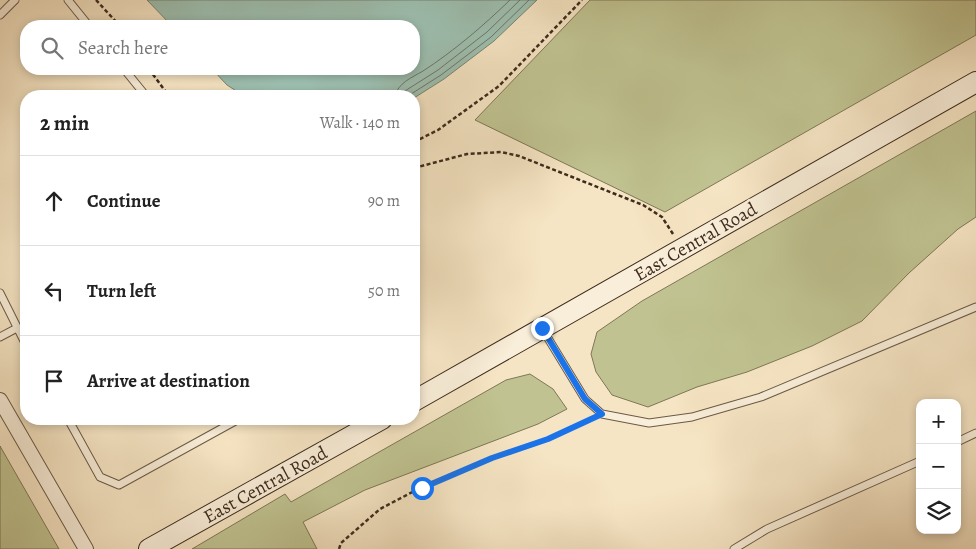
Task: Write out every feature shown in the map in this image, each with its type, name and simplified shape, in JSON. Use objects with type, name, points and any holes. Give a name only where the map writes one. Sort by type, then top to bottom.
[{"type":"main road","name":"East Central Road","points":[[420,397],[976,82]]},
{"type":"main road","name":"East Central Road","points":[[149,549],[371,425]]},
{"type":"street","points":[[0,400],[86,549]]},
{"type":"lane","points":[[0,15],[15,0]]},
{"type":"lane","points":[[68,0],[85,20]]},
{"type":"lane","points":[[129,75],[141,90]]},
{"type":"lane","points":[[0,293],[20,334]]},
{"type":"lane","points":[[542,328],[585,399],[602,414],[649,423],[692,417],[762,397],[976,307]]},
{"type":"lane","points":[[0,337],[17,328]]},
{"type":"lane","points":[[71,425],[100,477],[119,485],[229,425]]},
{"type":"lane","points":[[961,440],[976,433]]},
{"type":"lane","points":[[734,549],[767,529],[916,463]]},
{"type":"path","points":[[96,0],[114,20]]},
{"type":"path","points":[[420,139],[438,130],[499,86],[582,0]]},
{"type":"path","points":[[153,75],[164,90]]},
{"type":"path","points":[[420,166],[467,154],[501,152],[518,156],[643,205],[662,216],[680,250]]},
{"type":"path","points":[[339,549],[341,543],[380,509],[405,496],[492,458],[548,439],[602,414]]},
{"type":"green space","points":[[590,0],[976,0],[976,35],[665,212],[475,120]]},
{"type":"green space","points":[[976,111],[976,217],[958,229],[909,273],[862,321],[812,346],[747,372],[697,387],[648,407],[612,395],[596,372],[591,354],[597,332],[642,301]]},
{"type":"green space","points":[[530,374],[553,389],[567,409],[538,424],[365,490],[303,522],[317,549],[192,549],[285,494],[291,502],[506,380]]},
{"type":"green space","points":[[0,446],[59,549],[0,549]]},
{"type":"water","points":[[147,0],[537,0],[494,41],[444,79],[420,94],[420,90],[235,90],[218,75],[420,75],[420,20],[166,20]]},
{"type":"route","points":[[422,488],[492,458],[548,439],[602,414],[585,399],[542,328]]}]
